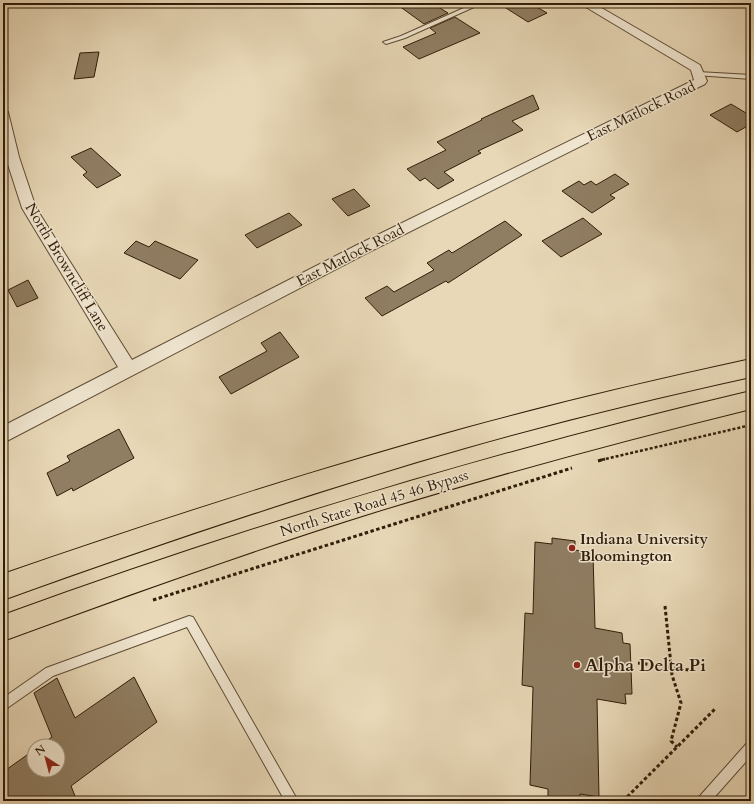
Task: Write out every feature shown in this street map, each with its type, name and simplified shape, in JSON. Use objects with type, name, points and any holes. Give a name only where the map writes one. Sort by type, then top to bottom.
[{"type":"highway","points":[[3,587],[212,515],[402,457],[591,405],[751,368]]},
{"type":"highway","name":"North State Road 45 46 Bypass","points":[[3,628],[153,574],[380,500],[590,440],[751,400]]},
{"type":"street","points":[[589,5],[696,68],[699,78]]},
{"type":"street","name":"East Matlock Road","points":[[3,435],[360,250],[699,78]]},
{"type":"street","name":"North Browncliff Lane","points":[[3,115],[6,136],[29,208],[129,369]]},
{"type":"lane","points":[[386,42],[403,37],[480,3]]},
{"type":"lane","points":[[589,5],[607,3]]},
{"type":"lane","points":[[699,78],[751,77]]},
{"type":"lane","points":[[3,705],[50,672],[189,621],[292,801]]},
{"type":"lane","points":[[703,801],[751,748]]},
{"type":"path","points":[[590,462],[751,424]]},
{"type":"path","points":[[149,601],[575,467]]},
{"type":"path","points":[[665,606],[672,675],[681,703],[678,719],[672,732],[671,741],[677,747]]},
{"type":"path","points":[[638,663],[689,670]]},
{"type":"path","points":[[623,801],[715,709]]},
{"type":"building","points":[[395,3],[432,3],[448,13],[424,24]]},
{"type":"building","points":[[498,3],[530,3],[547,13],[528,22]]},
{"type":"building","points":[[455,17],[480,33],[419,59],[403,47],[436,33],[430,28]]},
{"type":"building","points":[[99,52],[94,77],[74,79],[80,53]]},
{"type":"building","points":[[533,95],[539,109],[512,121],[523,130],[478,151],[481,153],[444,172],[454,180],[438,189],[425,178],[420,181],[407,169],[446,150],[437,142],[482,120],[481,119]]},
{"type":"building","points":[[731,104],[751,116],[751,124],[737,132],[710,115]]},
{"type":"building","points":[[91,148],[121,175],[97,188],[83,175],[87,172],[71,157]]},
{"type":"building","points":[[615,174],[629,184],[610,195],[615,198],[592,213],[562,191],[579,181],[584,185],[591,181],[596,185]]},
{"type":"building","points":[[354,189],[370,206],[348,216],[332,199]]},
{"type":"building","points":[[289,213],[302,225],[257,248],[245,235]]},
{"type":"building","points":[[583,218],[602,234],[561,257],[542,241]]},
{"type":"building","points":[[505,221],[522,235],[448,283],[446,281],[382,316],[365,298],[387,286],[394,292],[434,270],[427,263],[449,250],[452,253]]},
{"type":"building","points":[[136,241],[149,247],[155,241],[198,260],[180,279],[124,253]]},
{"type":"building","points":[[28,280],[38,298],[17,307],[8,290]]},
{"type":"building","points":[[280,332],[299,357],[231,394],[219,377],[267,351],[261,343]]},
{"type":"building","points":[[119,429],[134,458],[73,491],[72,488],[57,496],[47,473],[70,461],[67,456]]},
{"type":"building","name":"Alpha Delta Pi","points":[[552,538],[575,541],[575,550],[593,553],[595,628],[622,633],[623,643],[630,644],[632,694],[625,694],[626,704],[597,699],[599,797],[580,794],[580,801],[548,801],[548,789],[530,785],[533,687],[522,685],[525,613],[533,614],[535,542],[552,544]]},
{"type":"building","points":[[134,677],[157,722],[71,786],[77,801],[3,801],[3,772],[26,756],[26,778],[66,778],[66,738],[51,738],[52,737],[34,693],[57,678],[75,718]]},
{"type":"place","name":"Indiana University Bloomington","points":[[572,548]]},
{"type":"place","name":"Alpha Delta Pi","points":[[577,665]]}]
